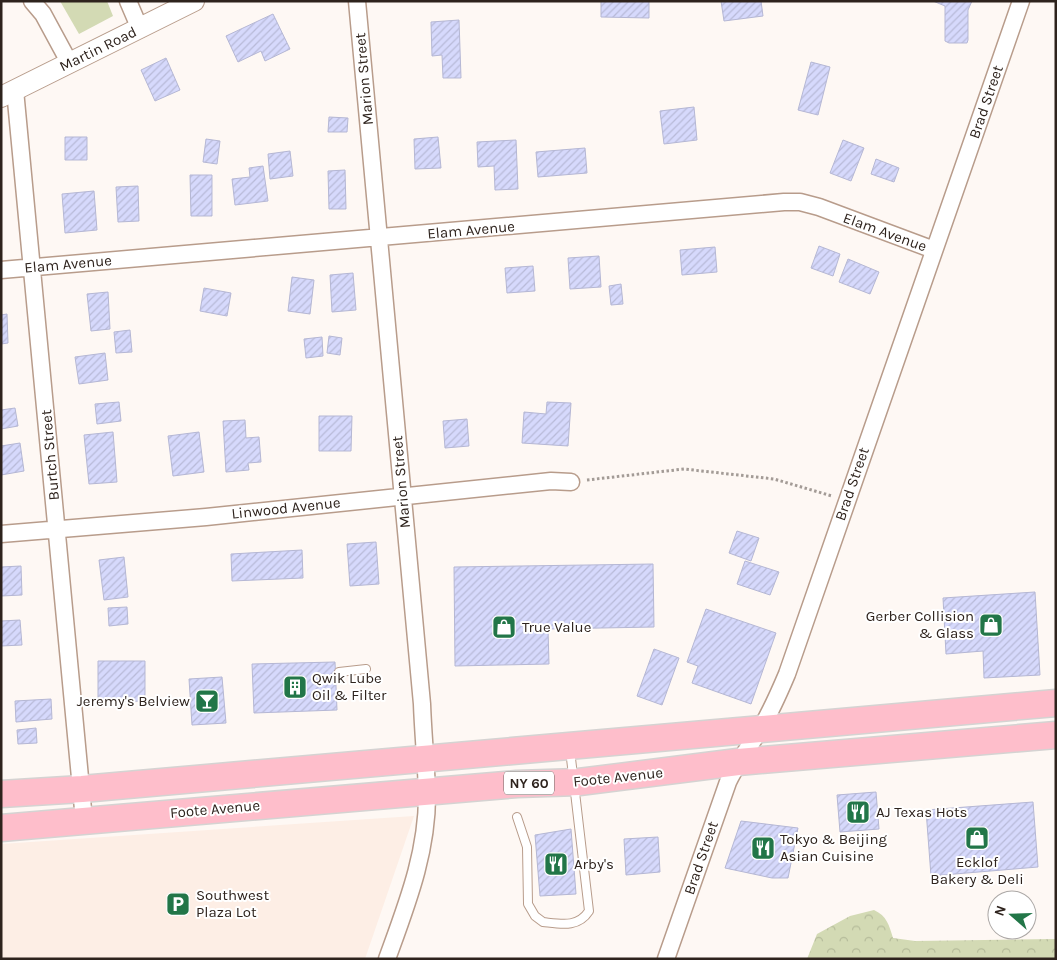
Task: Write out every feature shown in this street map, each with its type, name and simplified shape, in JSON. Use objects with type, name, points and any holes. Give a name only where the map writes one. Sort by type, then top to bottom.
[{"type":"highway","name":"NY 60","points":[[1,794],[1056,703]]},
{"type":"highway","name":"Foote Avenue","points":[[1,828],[517,784],[574,782],[738,762],[1056,735]]},
{"type":"street","points":[[32,1],[43,14],[69,62]]},
{"type":"street","points":[[128,1],[140,29]]},
{"type":"street","name":"Martin Road","points":[[8,93],[194,1]]},
{"type":"street","name":"Marion Street","points":[[357,1],[422,704],[425,758],[426,792],[422,846],[418,870],[407,907],[387,959]]},
{"type":"street","name":"Brad Street","points":[[666,959],[728,782],[738,762],[761,728],[787,674],[1021,1]]},
{"type":"street","name":"Burtch Street","points":[[8,93],[18,115],[84,820]]},
{"type":"street","name":"Elam Avenue","points":[[1,270],[784,202],[800,202],[819,208],[934,250]]},
{"type":"street","name":"Linwood Avenue","points":[[1,534],[206,517],[551,481],[571,482]]},
{"type":"lane","points":[[339,672],[366,669]]},
{"type":"lane","points":[[517,817],[527,847],[528,904],[531,911],[543,922],[577,923],[589,912],[570,745]]},
{"type":"path","points":[[571,482],[684,469],[774,479],[846,500]]},
{"type":"shaded area","name":"Southwest Plaza Lot","points":[[414,816],[365,959],[1,959],[1,844]]},
{"type":"green space","points":[[60,1],[107,1],[113,16],[79,34]]},
{"type":"green space","points":[[874,910],[885,918],[893,938],[915,941],[1056,939],[1056,959],[807,959],[817,934],[850,916]]},
{"type":"building","points":[[601,1],[649,1],[649,18],[601,17]]},
{"type":"building","points":[[721,1],[761,1],[763,16],[724,21]]},
{"type":"building","points":[[933,1],[972,1],[968,10],[967,43],[949,43],[945,41],[945,6]]},
{"type":"building","points":[[273,14],[290,49],[265,61],[261,51],[238,62],[226,36]]},
{"type":"building","points":[[459,20],[461,78],[443,78],[442,55],[432,56],[431,22]]},
{"type":"building","points":[[166,58],[180,90],[155,101],[141,70]]},
{"type":"building","points":[[811,62],[830,67],[818,115],[798,110]]},
{"type":"building","points":[[694,107],[697,140],[664,144],[660,111]]},
{"type":"building","points":[[329,117],[348,118],[347,132],[328,132]]},
{"type":"building","points":[[65,137],[87,137],[87,160],[65,160]]},
{"type":"building","points":[[438,137],[441,168],[415,169],[414,139]]},
{"type":"building","points":[[206,139],[220,141],[217,164],[203,162]]},
{"type":"building","points":[[516,140],[518,189],[495,190],[494,166],[478,167],[477,142]]},
{"type":"building","points":[[843,140],[864,148],[851,181],[830,173]]},
{"type":"building","points":[[585,148],[587,173],[538,177],[536,152]]},
{"type":"building","points":[[290,151],[293,176],[270,179],[268,154]]},
{"type":"building","points":[[876,159],[899,168],[894,182],[871,174]]},
{"type":"building","points":[[263,166],[268,201],[235,205],[232,179],[250,177],[249,168]]},
{"type":"building","points":[[345,170],[346,209],[329,209],[328,171]]},
{"type":"building","points":[[190,175],[212,175],[212,216],[191,216]]},
{"type":"building","points":[[138,186],[139,221],[118,222],[116,187]]},
{"type":"building","points":[[94,191],[97,230],[65,233],[62,194]]},
{"type":"building","points":[[819,246],[840,254],[833,276],[811,268]]},
{"type":"building","points":[[715,247],[717,272],[682,275],[680,250]]},
{"type":"building","points":[[599,256],[601,287],[570,289],[568,258]]},
{"type":"building","points":[[848,259],[879,272],[870,294],[839,282]]},
{"type":"building","points":[[533,266],[535,291],[507,293],[505,268]]},
{"type":"building","points":[[353,273],[356,310],[332,312],[330,275]]},
{"type":"building","points":[[292,277],[314,280],[310,314],[288,311]]},
{"type":"building","points":[[621,284],[623,304],[611,305],[609,286]]},
{"type":"building","points":[[204,288],[231,293],[227,316],[200,311]]},
{"type":"building","points":[[108,292],[110,329],[91,331],[87,294]]},
{"type":"building","points":[[7,314],[8,343],[1,344],[1,315]]},
{"type":"building","points":[[130,330],[132,352],[116,353],[114,332]]},
{"type":"building","points":[[329,336],[342,338],[340,355],[327,353]]},
{"type":"building","points":[[322,337],[323,356],[306,358],[304,339]]},
{"type":"building","points":[[105,353],[108,380],[79,384],[75,357]]},
{"type":"building","points":[[119,402],[121,421],[97,424],[95,404]]},
{"type":"building","points":[[547,402],[571,403],[568,446],[522,443],[524,412],[546,414]]},
{"type":"building","points":[[15,408],[18,426],[1,429],[1,410]]},
{"type":"building","points":[[319,416],[352,416],[351,451],[319,451]]},
{"type":"building","points":[[467,419],[469,446],[445,448],[443,421]]},
{"type":"building","points":[[245,420],[246,438],[259,437],[261,462],[248,463],[249,470],[226,472],[223,421]]},
{"type":"building","points":[[113,432],[117,482],[89,484],[84,435]]},
{"type":"building","points":[[199,432],[204,472],[173,476],[168,436]]},
{"type":"building","points":[[20,443],[24,471],[1,475],[1,446]]},
{"type":"building","points":[[737,531],[759,538],[751,561],[729,553]]},
{"type":"building","points":[[376,542],[379,584],[350,586],[347,544]]},
{"type":"building","points":[[302,550],[303,578],[232,581],[231,554]]},
{"type":"building","points":[[124,557],[128,597],[104,600],[99,560]]},
{"type":"building","points":[[745,561],[779,572],[770,595],[737,584]]},
{"type":"building","points":[[653,564],[654,627],[548,629],[549,664],[455,666],[454,567]]},
{"type":"building","points":[[21,566],[22,595],[1,596],[1,567]]},
{"type":"building","name":"Gerber Collision & Glass","points":[[1035,592],[1040,675],[984,678],[983,651],[946,654],[943,598]]},
{"type":"building","points":[[127,607],[128,624],[109,626],[108,608]]},
{"type":"building","points":[[706,609],[776,633],[751,704],[692,683],[698,666],[687,662]]},
{"type":"building","points":[[20,620],[22,645],[1,646],[1,621]]},
{"type":"building","points":[[654,649],[679,658],[662,705],[637,696]]},
{"type":"building","points":[[98,661],[145,661],[145,701],[98,702]]},
{"type":"building","name":"Qwik Lube Oil & Filter","points":[[335,662],[337,710],[254,713],[252,664]]},
{"type":"building","name":"Jeremy's Belview","points":[[222,677],[226,723],[192,725],[189,679]]},
{"type":"building","points":[[51,699],[52,719],[16,722],[15,701]]},
{"type":"building","points":[[36,728],[37,743],[18,744],[17,730]]},
{"type":"building","name":"AJ Texas Hots","points":[[876,792],[879,829],[840,832],[837,795]]},
{"type":"building","points":[[1033,802],[1038,867],[931,876],[926,810]]},
{"type":"building","name":"Tokyo & Beijing Asian Cuisine","points":[[741,821],[798,828],[788,878],[772,878],[725,868]]},
{"type":"building","name":"Arby's","points":[[571,829],[576,894],[540,896],[535,835]]},
{"type":"building","points":[[658,837],[660,872],[626,875],[624,839]]},
{"type":"place","name":"Gerber Collision & Glass","points":[[991,625]]},
{"type":"place","name":"True Value","points":[[504,627]]},
{"type":"place","name":"Qwik Lube Oil & Filter","points":[[295,687]]},
{"type":"place","name":"Jeremy's Belview","points":[[207,701]]},
{"type":"place","name":"AJ Texas Hots","points":[[858,812]]},
{"type":"place","name":"Ecklof Bakery & Deli","points":[[977,838]]},
{"type":"place","name":"Tokyo & Beijing Asian Cuisine","points":[[763,848]]},
{"type":"place","name":"Arby's","points":[[556,864]]},
{"type":"place","name":"Southwest Plaza Lot","points":[[178,904]]}]
